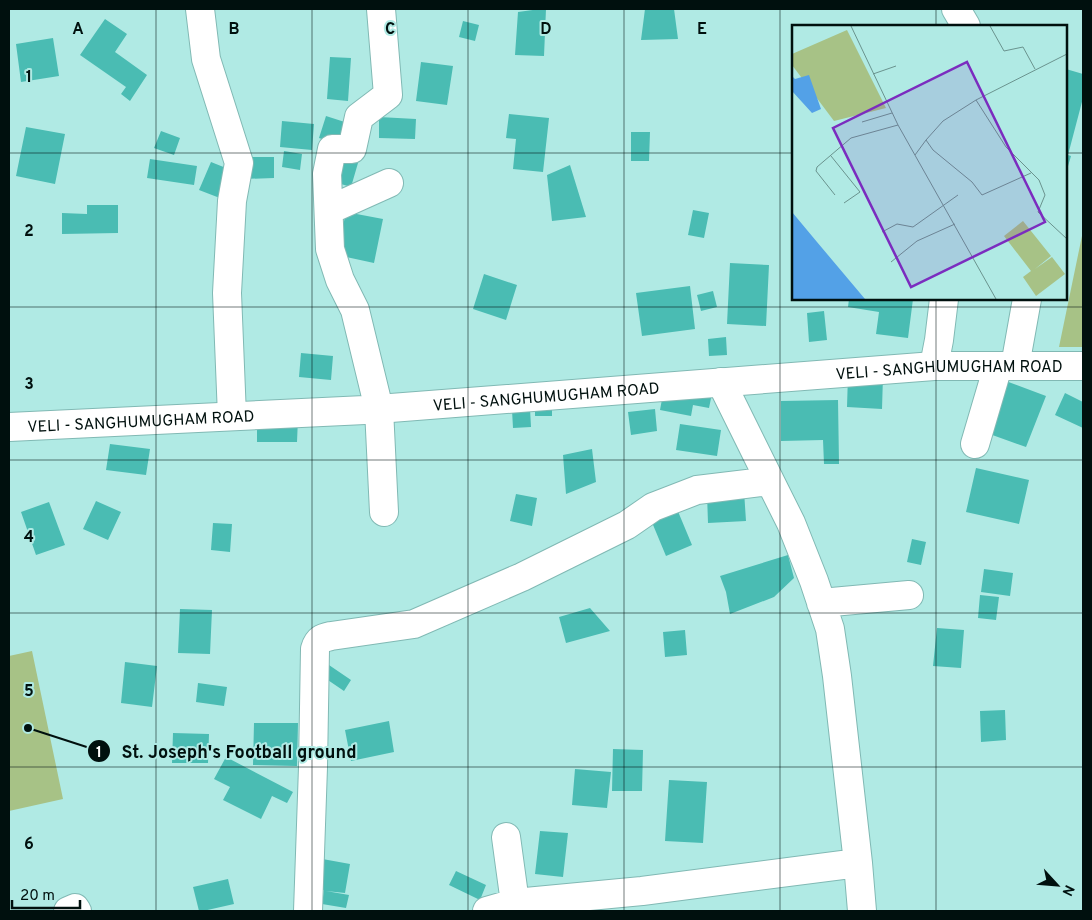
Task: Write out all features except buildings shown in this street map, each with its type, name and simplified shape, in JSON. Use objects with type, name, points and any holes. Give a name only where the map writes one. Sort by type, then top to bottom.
[{"type":"street","points":[[200,9],[206,59],[240,163],[232,201],[227,293],[232,416]]},
{"type":"street","points":[[381,9],[388,95],[359,117],[352,149],[332,149],[327,174],[330,249],[340,280],[355,310],[379,409],[384,512]]},
{"type":"street","points":[[956,9],[965,25]]},
{"type":"street","points":[[329,210],[389,183]]},
{"type":"street","points":[[934,366],[944,300]]},
{"type":"street","points":[[974,444],[1007,366],[1027,300]]},
{"type":"street","name":"VELI - SANGHUMUGHAM ROAD","points":[[9,427],[379,409],[934,366],[1083,366]]},
{"type":"street","points":[[721,382],[791,523],[830,629],[862,911]]},
{"type":"street","points":[[308,911],[314,767],[315,649],[317,642],[322,638],[331,636],[414,624],[522,577],[627,525],[653,507],[697,490],[770,481]]},
{"type":"street","points":[[821,603],[909,595]]},
{"type":"street","points":[[506,837],[515,903]]},
{"type":"street","points":[[487,911],[515,903],[642,891],[858,863]]},
{"type":"street","points":[[68,911],[75,908],[77,911]]},
{"type":"green space","points":[[1083,231],[1083,347],[1059,347]]},
{"type":"green space","points":[[32,651],[63,799],[9,811],[9,656]]},
{"type":"place","name":"St. Joseph's Football ground","points":[[28,728]]}]
